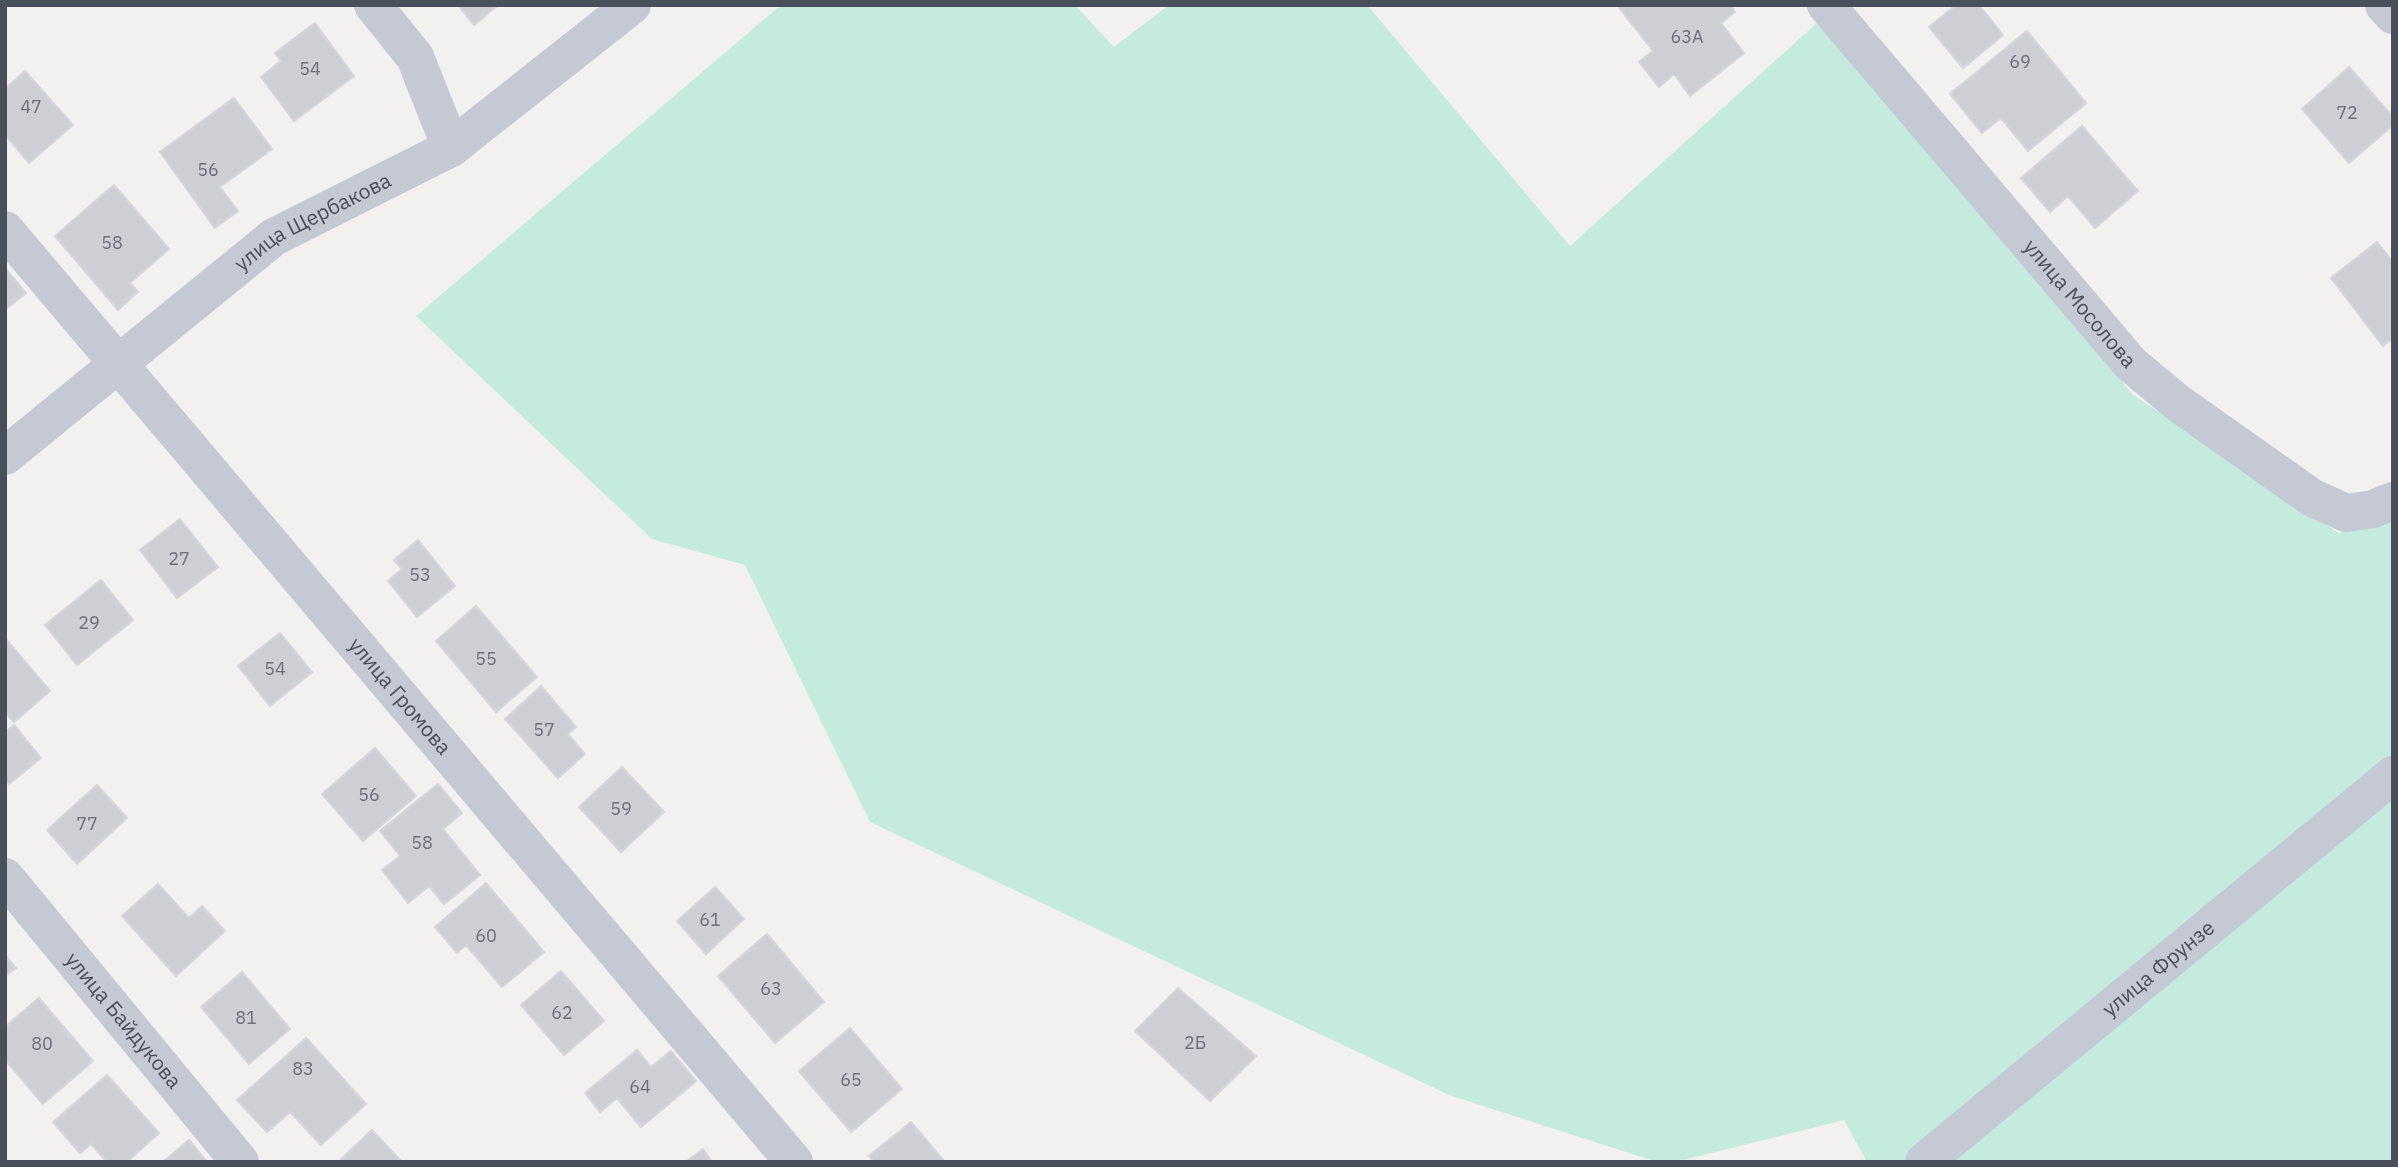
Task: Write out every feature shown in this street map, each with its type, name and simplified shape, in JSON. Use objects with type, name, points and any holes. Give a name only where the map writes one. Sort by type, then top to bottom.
[{"type":"street","points":[[373,5],[415,57],[451,148]]},
{"type":"street","name":"улица Щербакова","points":[[5,456],[274,237],[451,148],[632,5]]},
{"type":"street","name":"улица Мосолова","points":[[1826,5],[2131,364],[2178,403],[2311,497],[2346,513],[2373,509],[2393,501]]},
{"type":"street","points":[[2385,5],[2393,15]]},
{"type":"street","name":"улица Громова","points":[[5,230],[794,1162]]},
{"type":"street","name":"улица Фрунзе","points":[[1924,1162],[2393,775]]},
{"type":"street","name":"улица Байдукова","points":[[5,877],[240,1162]]},
{"type":"green space","points":[[781,5],[1075,5],[1114,47],[1169,5],[1367,5],[1570,246],[1818,22],[2045,285],[2132,394],[2339,533],[2393,516],[2393,1162],[1867,1162],[1844,1120],[1675,1162],[1657,1162],[1449,1095],[870,822],[745,565],[652,539],[416,316]]},
{"type":"building","points":[[458,5],[498,5],[474,25]]},
{"type":"building","points":[[1617,5],[1730,5],[1735,12],[1721,23],[1744,53],[1690,96],[1674,74],[1659,87],[1639,62],[1653,51]]},
{"type":"building","points":[[1956,5],[1979,5],[2003,35],[1963,68],[1929,27]]},
{"type":"building","points":[[315,23],[354,76],[294,121],[261,77],[281,61],[275,53]]},
{"type":"building","points":[[2027,31],[2086,103],[2028,151],[2001,118],[1982,133],[1950,94]]},
{"type":"building","points":[[2349,67],[2393,117],[2393,125],[2349,163],[2302,109]]},
{"type":"building","points":[[25,71],[73,125],[29,163],[5,135],[5,89]]},
{"type":"building","points":[[234,98],[272,149],[220,187],[238,211],[215,228],[160,152]]},
{"type":"building","points":[[2082,126],[2138,191],[2095,228],[2068,196],[2050,212],[2021,178]]},
{"type":"building","points":[[114,185],[169,249],[130,283],[138,292],[118,310],[55,236]]},
{"type":"building","points":[[2377,242],[2393,262],[2393,338],[2383,346],[2331,278]]},
{"type":"building","points":[[5,268],[26,293],[5,310]]},
{"type":"building","points":[[180,519],[218,567],[177,598],[140,550]]},
{"type":"building","points":[[418,540],[455,586],[417,617],[388,581],[402,569],[394,560]]},
{"type":"building","points":[[101,580],[133,620],[77,665],[45,625]]},
{"type":"building","points":[[476,606],[537,677],[496,712],[436,641]]},
{"type":"building","points":[[280,633],[312,672],[270,706],[238,666]]},
{"type":"building","points":[[5,638],[50,691],[14,722],[5,712]]},
{"type":"building","points":[[541,686],[576,727],[568,734],[585,754],[558,778],[505,719]]},
{"type":"building","points":[[14,725],[41,758],[9,784],[5,780],[5,729],[7,731]]},
{"type":"building","points":[[375,748],[416,796],[363,841],[322,794]]},
{"type":"building","points":[[622,767],[664,812],[621,852],[579,807]]},
{"type":"building","points":[[438,784],[462,813],[443,829],[480,875],[444,904],[429,886],[408,903],[382,870],[400,856],[380,831]]},
{"type":"building","points":[[97,785],[127,818],[77,864],[47,830]]},
{"type":"building","points":[[486,883],[544,952],[502,987],[466,945],[457,953],[435,927]]},
{"type":"building","points":[[158,884],[189,918],[202,906],[225,931],[176,976],[122,916]]},
{"type":"building","points":[[715,887],[744,919],[706,954],[677,921]]},
{"type":"building","points":[[767,934],[824,1002],[775,1043],[718,976]]},
{"type":"building","points":[[5,955],[16,968],[5,976]]},
{"type":"building","points":[[561,971],[604,1021],[564,1055],[521,1005]]},
{"type":"building","points":[[242,972],[290,1029],[249,1064],[201,1007]]},
{"type":"building","points":[[1178,988],[1256,1056],[1210,1101],[1135,1031]]},
{"type":"building","points":[[39,998],[93,1061],[43,1104],[5,1060],[5,1027]]},
{"type":"building","points":[[850,1028],[902,1089],[851,1132],[799,1071]]},
{"type":"building","points":[[306,1038],[366,1104],[321,1145],[290,1112],[267,1132],[237,1100]]},
{"type":"building","points":[[637,1050],[651,1067],[671,1051],[696,1081],[641,1127],[617,1098],[600,1112],[585,1093]]},
{"type":"building","points":[[107,1075],[159,1133],[127,1162],[107,1162],[91,1144],[80,1153],[53,1122]]},
{"type":"building","points":[[911,1122],[945,1162],[874,1162],[869,1156]]},
{"type":"building","points":[[372,1130],[402,1162],[338,1162]]},
{"type":"building","points":[[189,1140],[207,1162],[163,1162]]},
{"type":"building","points":[[703,1149],[712,1162],[686,1162]]}]
